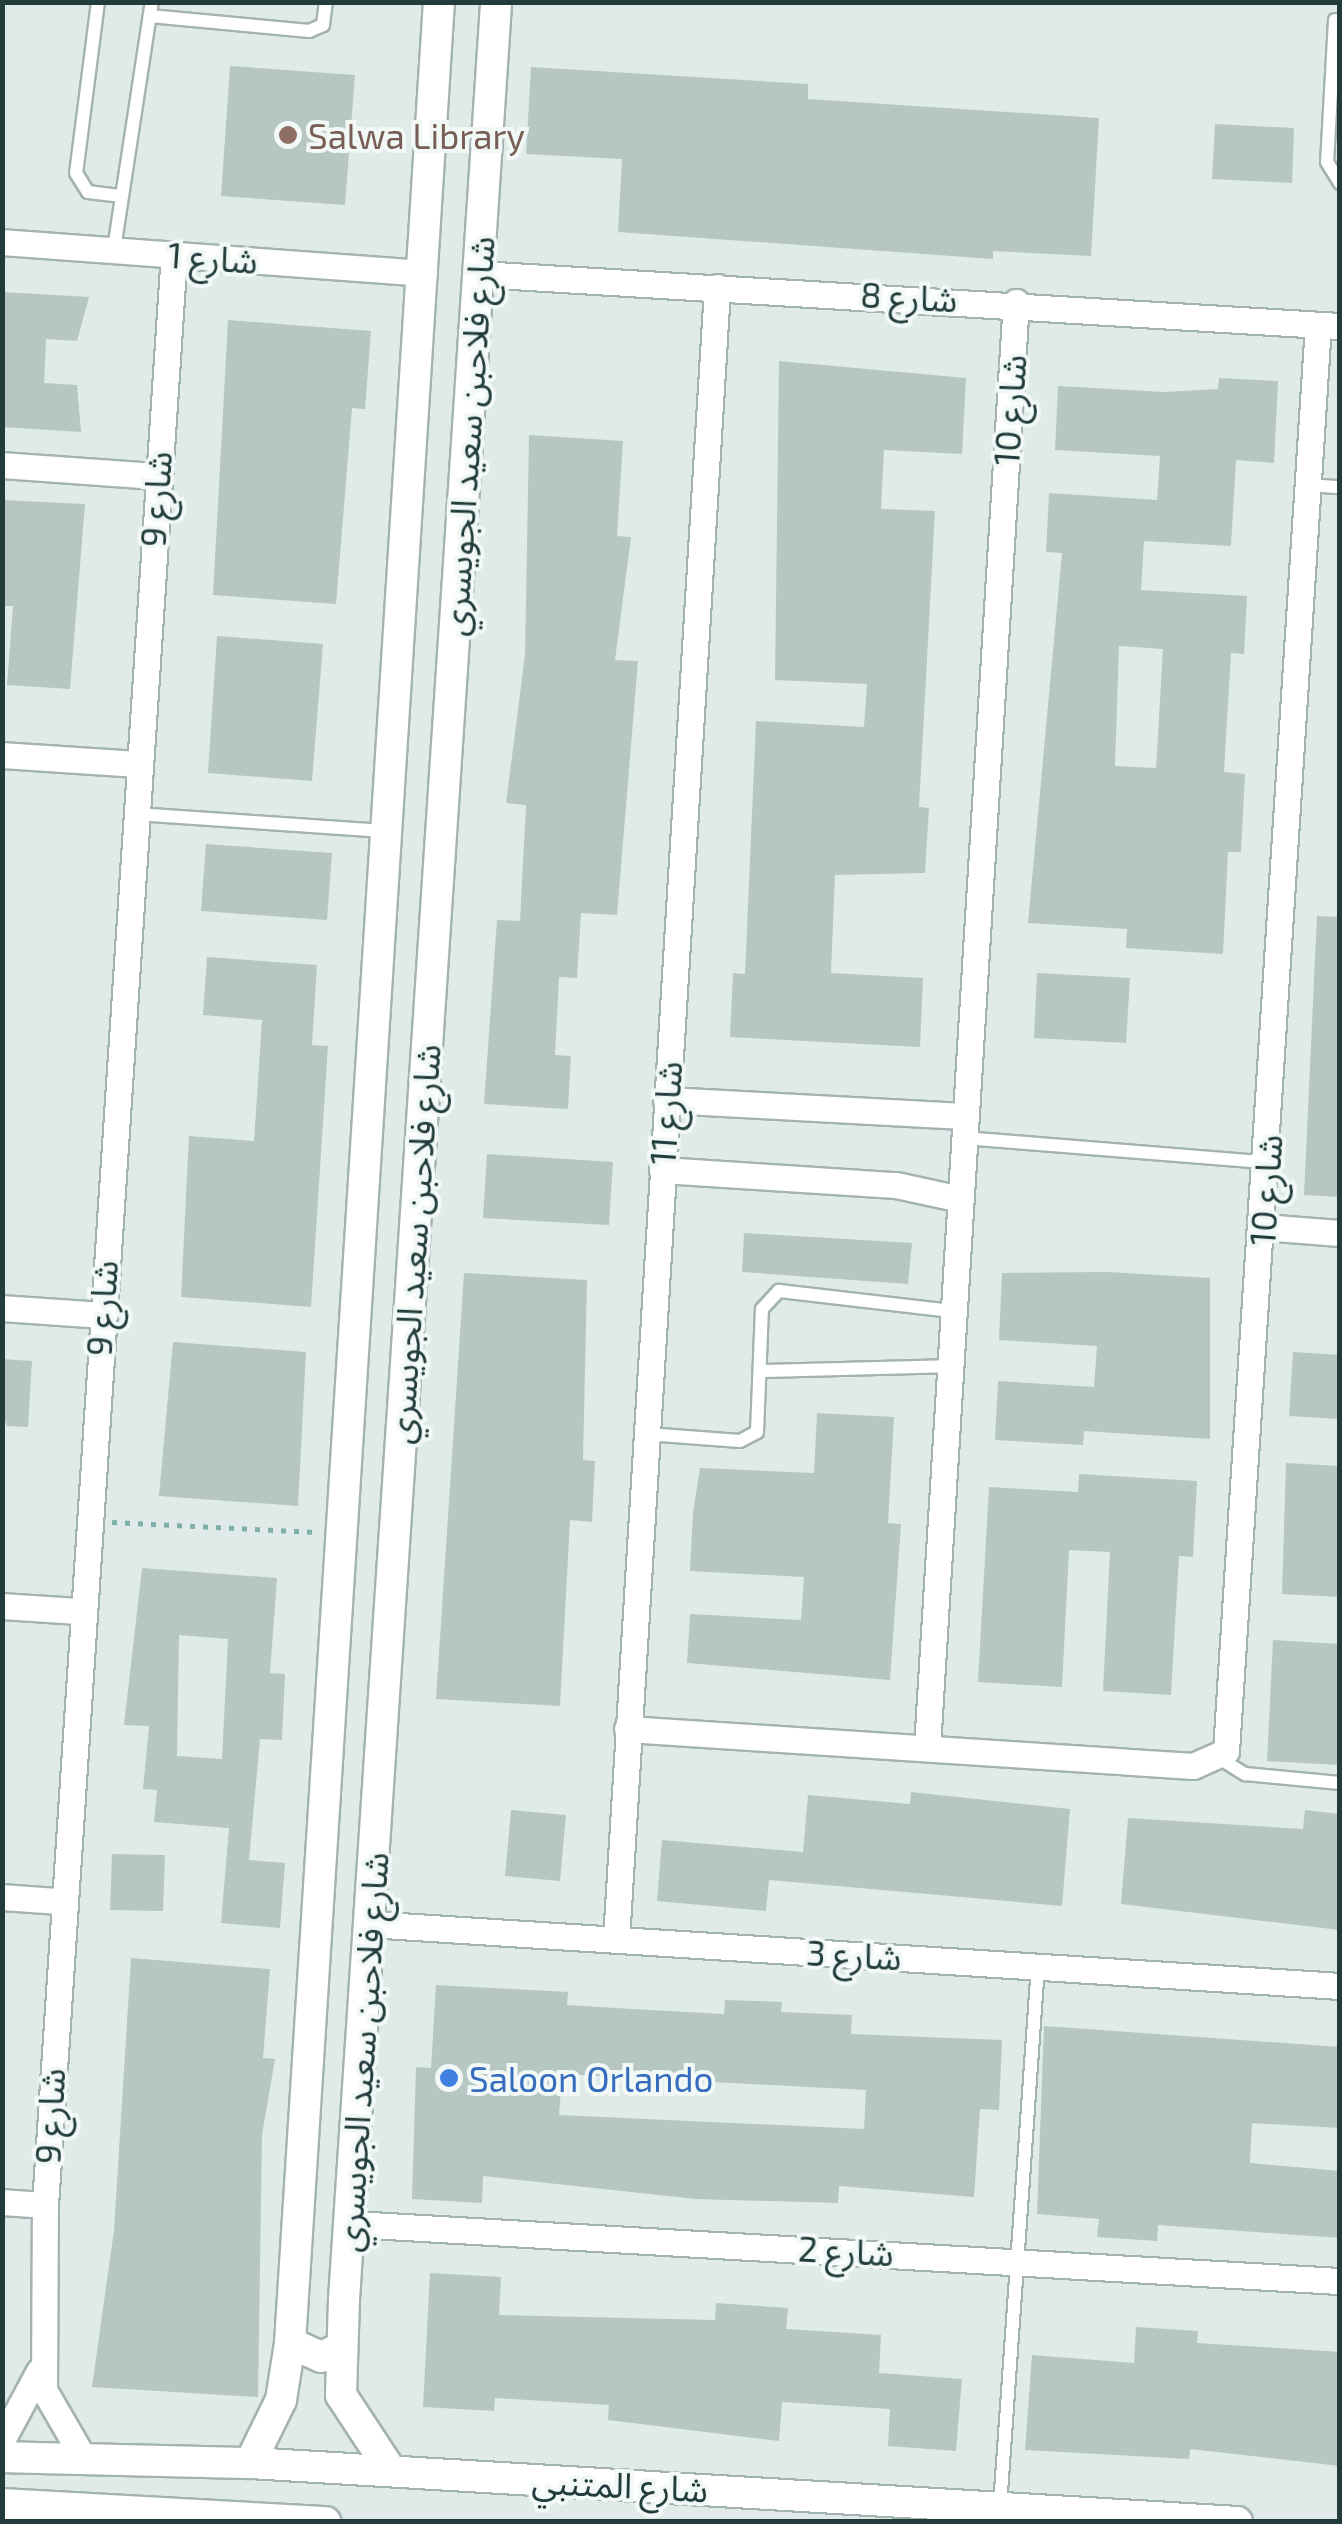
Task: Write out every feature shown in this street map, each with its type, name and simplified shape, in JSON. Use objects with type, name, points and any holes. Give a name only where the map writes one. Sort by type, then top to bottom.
[{"type":"street","name":"شارع فلاحبن سعيد الجويسري","points":[[250,2463],[281,2400],[290,2344],[439,2]]},
{"type":"street","name":"شارع فلاحبن سعيد الجويسري","points":[[391,2471],[342,2394],[342,2346],[496,2]]},
{"type":"street","name":"شارع 1","points":[[2,242],[424,273]]},
{"type":"street","name":"شارع 9","points":[[84,2459],[50,2409],[41,2362],[44,2205],[77,1611],[174,254]]},
{"type":"street","name":"شارع 8","points":[[478,274],[1016,302],[1329,325]]},
{"type":"street","name":"شارع 11","points":[[616,1940],[717,287]]},
{"type":"street","name":"شارع 10","points":[[927,1747],[1016,302]]},
{"type":"street","name":"شارع 10","points":[[1219,1758],[1232,1731],[1308,486],[1329,325]]},
{"type":"street","points":[[2,465],[157,476]]},
{"type":"street","points":[[402,597],[433,615],[456,605]]},
{"type":"street","points":[[2,755],[137,764]]},
{"type":"street","points":[[666,1100],[965,1127]]},
{"type":"street","points":[[662,1170],[896,1186],[960,1199]]},
{"type":"street","points":[[1262,1227],[1340,1233]]},
{"type":"street","points":[[2,1308],[101,1315]]},
{"type":"street","points":[[2,1606],[77,1611]]},
{"type":"street","points":[[330,1718],[360,1703],[381,1731]]},
{"type":"street","points":[[627,1729],[1193,1766],[1219,1758]]},
{"type":"street","points":[[2,1897],[58,1902]]},
{"type":"street","name":"شارع 3","points":[[368,1924],[1340,1986]]},
{"type":"street","points":[[2,2202],[44,2205]]},
{"type":"street","name":"شارع 2","points":[[352,2224],[1340,2281]]},
{"type":"street","points":[[290,2344],[321,2356],[342,2346]]},
{"type":"street","name":"شارع 9","points":[[2,2440],[28,2407],[41,2362]]},
{"type":"street","name":"شارع المتنبي","points":[[2,2458],[250,2463],[1237,2522]]},
{"type":"street","points":[[2,2504],[326,2522]]},
{"type":"lane","points":[[98,2],[76,173],[88,192],[122,196]]},
{"type":"lane","points":[[114,250],[151,9],[309,31],[324,25],[326,2]]},
{"type":"lane","points":[[1334,20],[1327,162],[1340,183]]},
{"type":"lane","points":[[1308,486],[1340,487]]},
{"type":"lane","points":[[134,814],[387,831]]},
{"type":"lane","points":[[965,1127],[1267,1162]]},
{"type":"lane","points":[[646,1434],[747,1440],[760,1425],[762,1309],[779,1291],[952,1311]]},
{"type":"lane","points":[[761,1371],[949,1366]]},
{"type":"lane","points":[[1219,1758],[1245,1774],[1340,1784]]},
{"type":"lane","points":[[1000,2506],[1038,1964]]},
{"type":"path","points":[[84,1520],[343,1534]]},
{"type":"building","name":"Salwa Library","points":[[230,66],[355,75],[345,205],[221,196]]},
{"type":"building","points":[[531,67],[808,84],[808,99],[1099,118],[1091,256],[993,251],[993,259],[618,232],[622,159],[526,154]]},
{"type":"building","points":[[1215,124],[1294,128],[1292,183],[1212,179]]},
{"type":"building","points":[[2,292],[89,297],[77,341],[46,339],[44,383],[77,385],[81,432],[2,427]]},
{"type":"building","points":[[228,320],[371,331],[365,409],[352,408],[336,604],[213,595]]},
{"type":"building","points":[[779,361],[966,378],[962,454],[884,450],[881,509],[935,511],[919,807],[929,808],[925,873],[835,875],[831,973],[923,978],[920,1047],[730,1037],[733,973],[745,974],[756,721],[864,727],[867,684],[775,680]]},
{"type":"building","points":[[1219,378],[1278,381],[1274,463],[1236,460],[1231,546],[1144,541],[1141,590],[1247,596],[1244,654],[1231,653],[1224,772],[1245,774],[1241,852],[1228,852],[1223,954],[1126,948],[1127,929],[1028,923],[1062,553],[1046,552],[1049,493],[1157,500],[1160,456],[1055,450],[1058,386],[1164,392],[1218,389]],"holes":[[[1119,646],[1163,649],[1156,768],[1115,766]]]},
{"type":"building","points":[[529,435],[623,441],[617,536],[631,537],[615,660],[638,661],[617,915],[581,913],[577,978],[559,977],[555,1055],[571,1056],[568,1109],[484,1104],[497,920],[520,921],[526,805],[506,803],[525,655]]},
{"type":"building","points":[[2,500],[85,504],[70,689],[7,685],[13,606],[2,606]]},
{"type":"building","points":[[217,636],[323,644],[312,781],[208,773]]},
{"type":"building","points":[[206,844],[332,853],[327,920],[201,911]]},
{"type":"building","points":[[1317,916],[1340,917],[1340,1197],[1304,1195]]},
{"type":"building","points":[[207,957],[317,965],[312,1045],[328,1046],[311,1307],[181,1297],[189,1136],[254,1141],[262,1020],[203,1015]]},
{"type":"building","points":[[1037,973],[1130,978],[1126,1043],[1034,1038]]},
{"type":"building","points":[[487,1154],[613,1162],[609,1225],[483,1218]]},
{"type":"building","points":[[744,1233],[912,1243],[908,1284],[742,1272]]},
{"type":"building","points":[[1108,1272],[1210,1278],[1210,1439],[1084,1431],[1083,1445],[995,1440],[998,1381],[1094,1387],[1097,1346],[999,1340],[1002,1273]]},
{"type":"building","points":[[464,1273],[587,1280],[583,1460],[595,1461],[592,1522],[570,1520],[560,1706],[436,1699]]},
{"type":"building","points":[[173,1342],[306,1352],[298,1506],[159,1496]]},
{"type":"building","points":[[1293,1352],[1340,1355],[1340,1419],[1289,1416]]},
{"type":"building","points":[[2,1359],[32,1361],[28,1427],[7,1426],[2,1414]]},
{"type":"building","points":[[817,1413],[894,1417],[888,1523],[901,1524],[890,1680],[687,1663],[690,1614],[801,1620],[804,1577],[690,1571],[693,1513],[700,1468],[814,1473]]},
{"type":"building","points":[[1286,1463],[1340,1466],[1340,1597],[1282,1594]]},
{"type":"building","points":[[1079,1474],[1197,1481],[1193,1557],[1179,1556],[1171,1695],[1103,1691],[1110,1552],[1069,1550],[1062,1687],[978,1682],[989,1487],[1078,1492]]},
{"type":"building","points":[[142,1568],[277,1578],[270,1673],[285,1674],[282,1740],[260,1739],[249,1860],[285,1863],[280,1928],[221,1923],[229,1828],[154,1822],[157,1790],[143,1789],[149,1726],[124,1725]],"holes":[[[179,1635],[228,1639],[222,1759],[177,1756]]]},
{"type":"building","points":[[1273,1640],[1340,1644],[1340,1765],[1267,1761]]},
{"type":"building","points":[[911,1792],[1070,1809],[1062,1906],[769,1880],[766,1911],[657,1901],[662,1840],[803,1852],[808,1795],[910,1804]]},
{"type":"building","points":[[511,1810],[566,1815],[560,1881],[505,1876]]},
{"type":"building","points":[[1305,1810],[1340,1814],[1340,1930],[1121,1904],[1128,1818],[1303,1829]]},
{"type":"building","points":[[112,1854],[165,1855],[163,1911],[110,1910]]},
{"type":"building","points":[[131,1958],[270,1969],[263,2058],[275,2059],[262,2135],[258,2397],[92,2387],[114,2230]]},
{"type":"building","points":[[436,1985],[568,1992],[567,2005],[724,2014],[725,2000],[782,2002],[781,2012],[852,2015],[851,2034],[1002,2040],[999,2110],[980,2109],[974,2197],[839,2186],[838,2203],[696,2199],[483,2176],[482,2203],[412,2199],[416,2067],[431,2068]],"holes":[[[562,2074],[866,2090],[864,2129],[559,2115]]]},
{"type":"building","points":[[1044,2026],[1340,2047],[1340,2128],[1252,2123],[1250,2163],[1340,2171],[1340,2238],[1158,2225],[1157,2241],[1097,2237],[1099,2219],[1037,2214]]},
{"type":"building","points":[[430,2273],[501,2277],[499,2315],[715,2320],[716,2303],[788,2308],[786,2329],[881,2335],[879,2373],[962,2379],[956,2451],[888,2446],[890,2409],[782,2402],[779,2441],[608,2420],[609,2405],[495,2398],[494,2411],[423,2407]]},
{"type":"building","points":[[1136,2327],[1198,2331],[1197,2343],[1340,2352],[1340,2466],[1190,2449],[1189,2459],[1025,2450],[1032,2355],[1134,2363]]},
{"type":"place","name":"Salwa Library","points":[[288,135]]},
{"type":"place","name":"Saloon Orlando","points":[[449,2078]]}]
